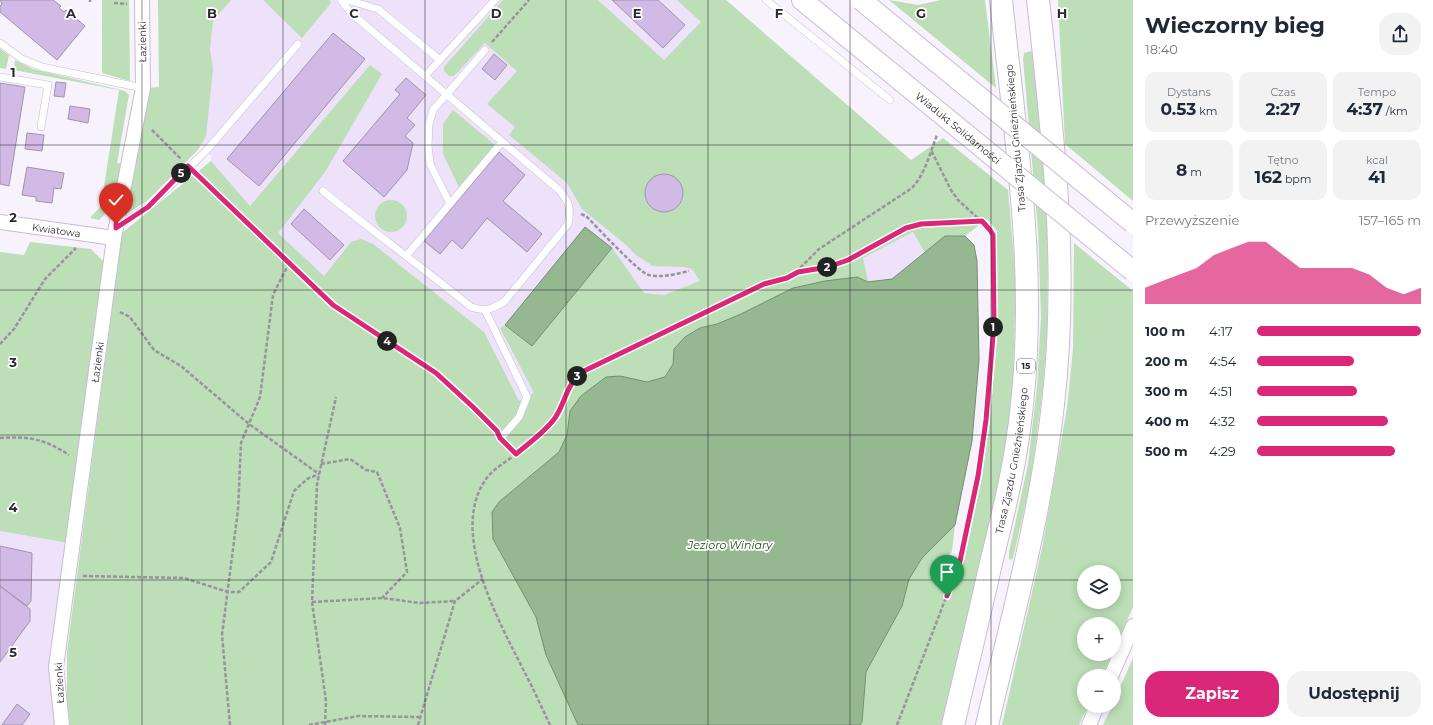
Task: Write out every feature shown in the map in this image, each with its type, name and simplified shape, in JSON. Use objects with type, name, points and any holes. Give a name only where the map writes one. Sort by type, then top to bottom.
[{"type":"main road","name":"Trasa Zjazdu Gnieźnieńskiego","points":[[953,725],[1010,478],[1021,419],[1026,366],[1028,323],[1026,262],[1017,142],[1001,0]]},
{"type":"main road","points":[[987,725],[1035,516],[1050,429],[1056,370],[1060,281],[1058,195],[1038,0]]},
{"type":"street","name":"Łazienki","points":[[62,725],[56,667],[104,305],[115,233],[143,88],[142,0]]},
{"type":"street","name":"Wiadukt Solidarności","points":[[802,0],[1133,271]]},
{"type":"street","points":[[860,0],[1133,223]]},
{"type":"street","name":"Kwiatowa","points":[[0,222],[91,235],[115,233]]},
{"type":"street","points":[[1114,669],[1133,626]]},
{"type":"street","points":[[1088,725],[1094,713]]},
{"type":"lane","points":[[323,191],[384,241],[407,255],[471,307],[482,311],[495,308],[505,301],[568,224],[571,211],[567,200],[559,190],[426,75],[351,13],[341,0]]},
{"type":"lane","points":[[347,0],[378,9],[440,60]]},
{"type":"lane","points":[[426,75],[495,0]]},
{"type":"lane","points":[[766,0],[890,100]]},
{"type":"lane","points":[[0,43],[22,59],[42,68],[143,88]]},
{"type":"lane","points":[[115,233],[148,207],[188,166],[206,151],[298,44]]},
{"type":"lane","points":[[450,204],[430,164],[428,146],[429,124],[433,110],[485,50]]},
{"type":"lane","points":[[0,76],[48,84],[41,127]]},
{"type":"lane","points":[[407,255],[502,142]]},
{"type":"lane","points":[[485,310],[527,397],[519,417],[500,438]]},
{"type":"path","points":[[485,50],[529,0]]},
{"type":"path","points":[[137,116],[333,305],[436,373],[497,431],[500,438],[516,454]]},
{"type":"path","points":[[550,725],[497,619],[482,579],[473,542],[473,517],[476,497],[487,478],[552,421],[559,410],[570,385],[584,371],[764,284],[792,276],[798,272],[819,249],[912,188],[918,181],[923,171],[931,150],[951,190],[958,200],[982,221],[993,235],[994,324],[987,413],[978,476],[960,561],[898,725]]},
{"type":"path","points":[[571,211],[586,216],[630,261],[648,275],[666,276],[689,271]]},
{"type":"path","points":[[798,272],[828,267],[848,260],[906,228],[921,224],[982,221]]},
{"type":"path","points":[[0,344],[14,329],[45,279],[91,235]]},
{"type":"path","points":[[230,725],[222,635],[238,510],[240,443],[260,397],[273,295],[289,263]]},
{"type":"path","points":[[104,305],[130,317],[154,350],[181,366],[249,424],[320,474]]},
{"type":"path","points":[[324,724],[326,701],[312,602],[317,484],[336,397]]},
{"type":"path","points":[[0,438],[36,439],[48,443],[68,455],[82,471]]},
{"type":"path","points":[[321,464],[350,459],[366,470],[377,472],[400,528],[407,572],[382,598]]},
{"type":"path","points":[[68,574],[89,577],[184,578],[228,592],[239,592],[271,562],[294,491],[308,479],[320,474]]},
{"type":"path","points":[[418,725],[419,717],[455,601],[482,579]]},
{"type":"path","points":[[312,602],[382,598],[420,603],[455,601]]},
{"type":"path","points":[[308,725],[324,724],[358,716],[419,717]]},
{"type":"shaded area","points":[[102,0],[129,0],[130,81],[102,73]]},
{"type":"shaded area","points":[[158,0],[231,0],[213,21],[210,49],[213,69],[206,136],[198,150],[147,201],[123,216],[148,88],[159,87]]},
{"type":"shaded area","points":[[173,0],[726,0],[772,270],[515,403],[319,273],[250,206],[211,161],[211,156],[201,144],[179,128]]},
{"type":"shaded area","points":[[263,0],[330,0],[331,3],[302,38]]},
{"type":"shaded area","points":[[503,0],[598,0],[664,60],[701,22],[677,0],[726,0],[911,160],[943,138],[1008,190],[1016,280],[1012,409],[1000,491],[945,725],[860,725],[862,722],[865,672],[902,606],[909,579],[922,558],[955,525],[952,551],[942,563],[948,567],[956,557],[965,557],[982,477],[990,418],[997,340],[997,231],[987,219],[965,236],[974,245],[978,367],[764,302],[742,314],[717,324],[700,328],[674,349],[673,364],[665,377],[647,382],[620,376],[570,411],[567,435],[559,452],[499,502],[492,512],[493,539],[536,617],[546,655],[578,725],[70,725],[67,700],[67,652],[122,233],[211,161],[250,206],[370,65],[382,74],[325,172],[278,233],[324,276],[351,242],[361,239],[373,244],[484,332],[519,401],[534,393],[500,328],[505,325],[532,346],[612,248],[644,293],[664,295],[700,281],[692,269],[684,267],[653,266],[636,255],[625,244],[582,209],[567,183],[509,135],[515,127],[487,104],[517,71],[485,43],[454,76],[449,76],[444,71],[444,67]],"holes":[[[913,232],[925,253],[892,279],[868,281],[863,258]]]},
{"type":"shaded area","points":[[889,0],[918,5],[941,0],[985,0],[996,88]]},
{"type":"shaded area","points":[[1058,0],[1133,0],[1133,201],[1065,144]]},
{"type":"shaded area","points":[[0,49],[9,55],[6,69],[0,68]]},
{"type":"shaded area","points":[[1031,51],[1034,58],[1048,230],[1047,335],[1043,388],[1030,485],[1013,558],[1011,560],[1009,559],[1009,552],[1028,464],[1037,387],[1041,317],[1038,230],[1023,59],[1024,53]]},
{"type":"shaded area","points":[[15,60],[33,69],[125,91],[129,95],[117,163],[124,164],[116,203],[99,220],[90,218],[101,206],[119,90],[14,70]]},
{"type":"shaded area","points":[[453,110],[495,145],[459,187],[443,154],[443,124]]},
{"type":"shaded area","points":[[388,200],[394,200],[403,204],[407,216],[403,228],[394,232],[388,232],[379,228],[375,219],[375,213],[379,204]]},
{"type":"shaded area","points":[[913,232],[925,253],[892,279],[868,282],[863,258]]},
{"type":"shaded area","points":[[30,242],[91,249],[104,262],[68,543],[0,531],[0,252],[24,255]]},
{"type":"shaded area","points":[[1074,243],[1133,291],[1133,607],[1121,634],[1121,617],[1077,617],[1077,661],[1109,661],[1105,669],[1077,669],[1077,713],[1085,713],[1079,725],[1002,725],[1042,548],[1067,408],[1073,349]]},
{"type":"shaded area","points":[[0,531],[68,543],[56,725],[0,725]]},
{"type":"shaded area","points":[[1133,658],[1133,725],[1103,725],[1109,713],[1121,713],[1121,685]]},
{"type":"water","points":[[585,227],[612,248],[532,346],[505,325]]},
{"type":"water","name":"Jezioro Winiary","points":[[945,236],[965,236],[974,245],[977,261],[979,360],[972,441],[955,525],[922,558],[909,579],[902,606],[866,672],[862,722],[860,725],[578,725],[546,655],[536,617],[493,539],[492,512],[499,502],[559,452],[567,435],[570,411],[581,396],[606,377],[620,376],[647,382],[665,377],[673,364],[674,349],[685,337],[700,328],[717,324],[741,314],[793,288],[825,281],[857,277],[868,282],[892,279]]},
{"type":"building","points":[[0,0],[53,0],[61,6],[59,8],[64,12],[66,10],[85,26],[57,60],[0,12],[0,6],[2,4]]},
{"type":"building","points":[[612,0],[658,0],[685,25],[663,48]]},
{"type":"building","points":[[333,33],[365,59],[259,186],[227,159]]},
{"type":"building","points":[[494,54],[507,65],[495,80],[482,69]]},
{"type":"building","points":[[406,78],[426,95],[407,118],[415,125],[405,136],[413,143],[407,170],[384,197],[343,161],[400,94],[395,90]]},
{"type":"building","points":[[56,82],[66,83],[64,97],[54,96]]},
{"type":"building","points":[[0,83],[25,87],[9,186],[0,184]]},
{"type":"building","points":[[70,106],[90,109],[88,123],[68,119]]},
{"type":"building","points":[[27,133],[44,135],[42,151],[25,149]]},
{"type":"building","points":[[499,152],[525,175],[503,201],[542,234],[527,252],[487,218],[462,249],[452,240],[440,254],[424,241]]},
{"type":"building","points":[[27,167],[64,173],[61,189],[54,188],[52,203],[36,201],[36,197],[22,195]]},
{"type":"building","points":[[664,174],[674,177],[680,183],[683,193],[680,203],[674,209],[664,212],[654,209],[648,203],[645,193],[648,183],[654,177]]},
{"type":"building","points":[[304,209],[344,245],[330,260],[291,224]]},
{"type":"building","points":[[0,546],[32,553],[31,601],[27,606],[0,586]]},
{"type":"building","points":[[0,586],[30,609],[30,621],[0,662]]},
{"type":"building","points":[[17,704],[30,714],[22,725],[2,725]]},
{"type":"route","points":[[116,224],[116,228],[148,207],[188,166],[333,305],[436,373],[497,431],[500,438],[516,454],[552,421],[559,410],[570,385],[579,374],[584,371],[764,284],[787,278],[798,272],[828,267],[848,260],[906,228],[921,224],[982,221],[993,235],[994,324],[992,368],[978,476],[960,561],[947,596]]}]
